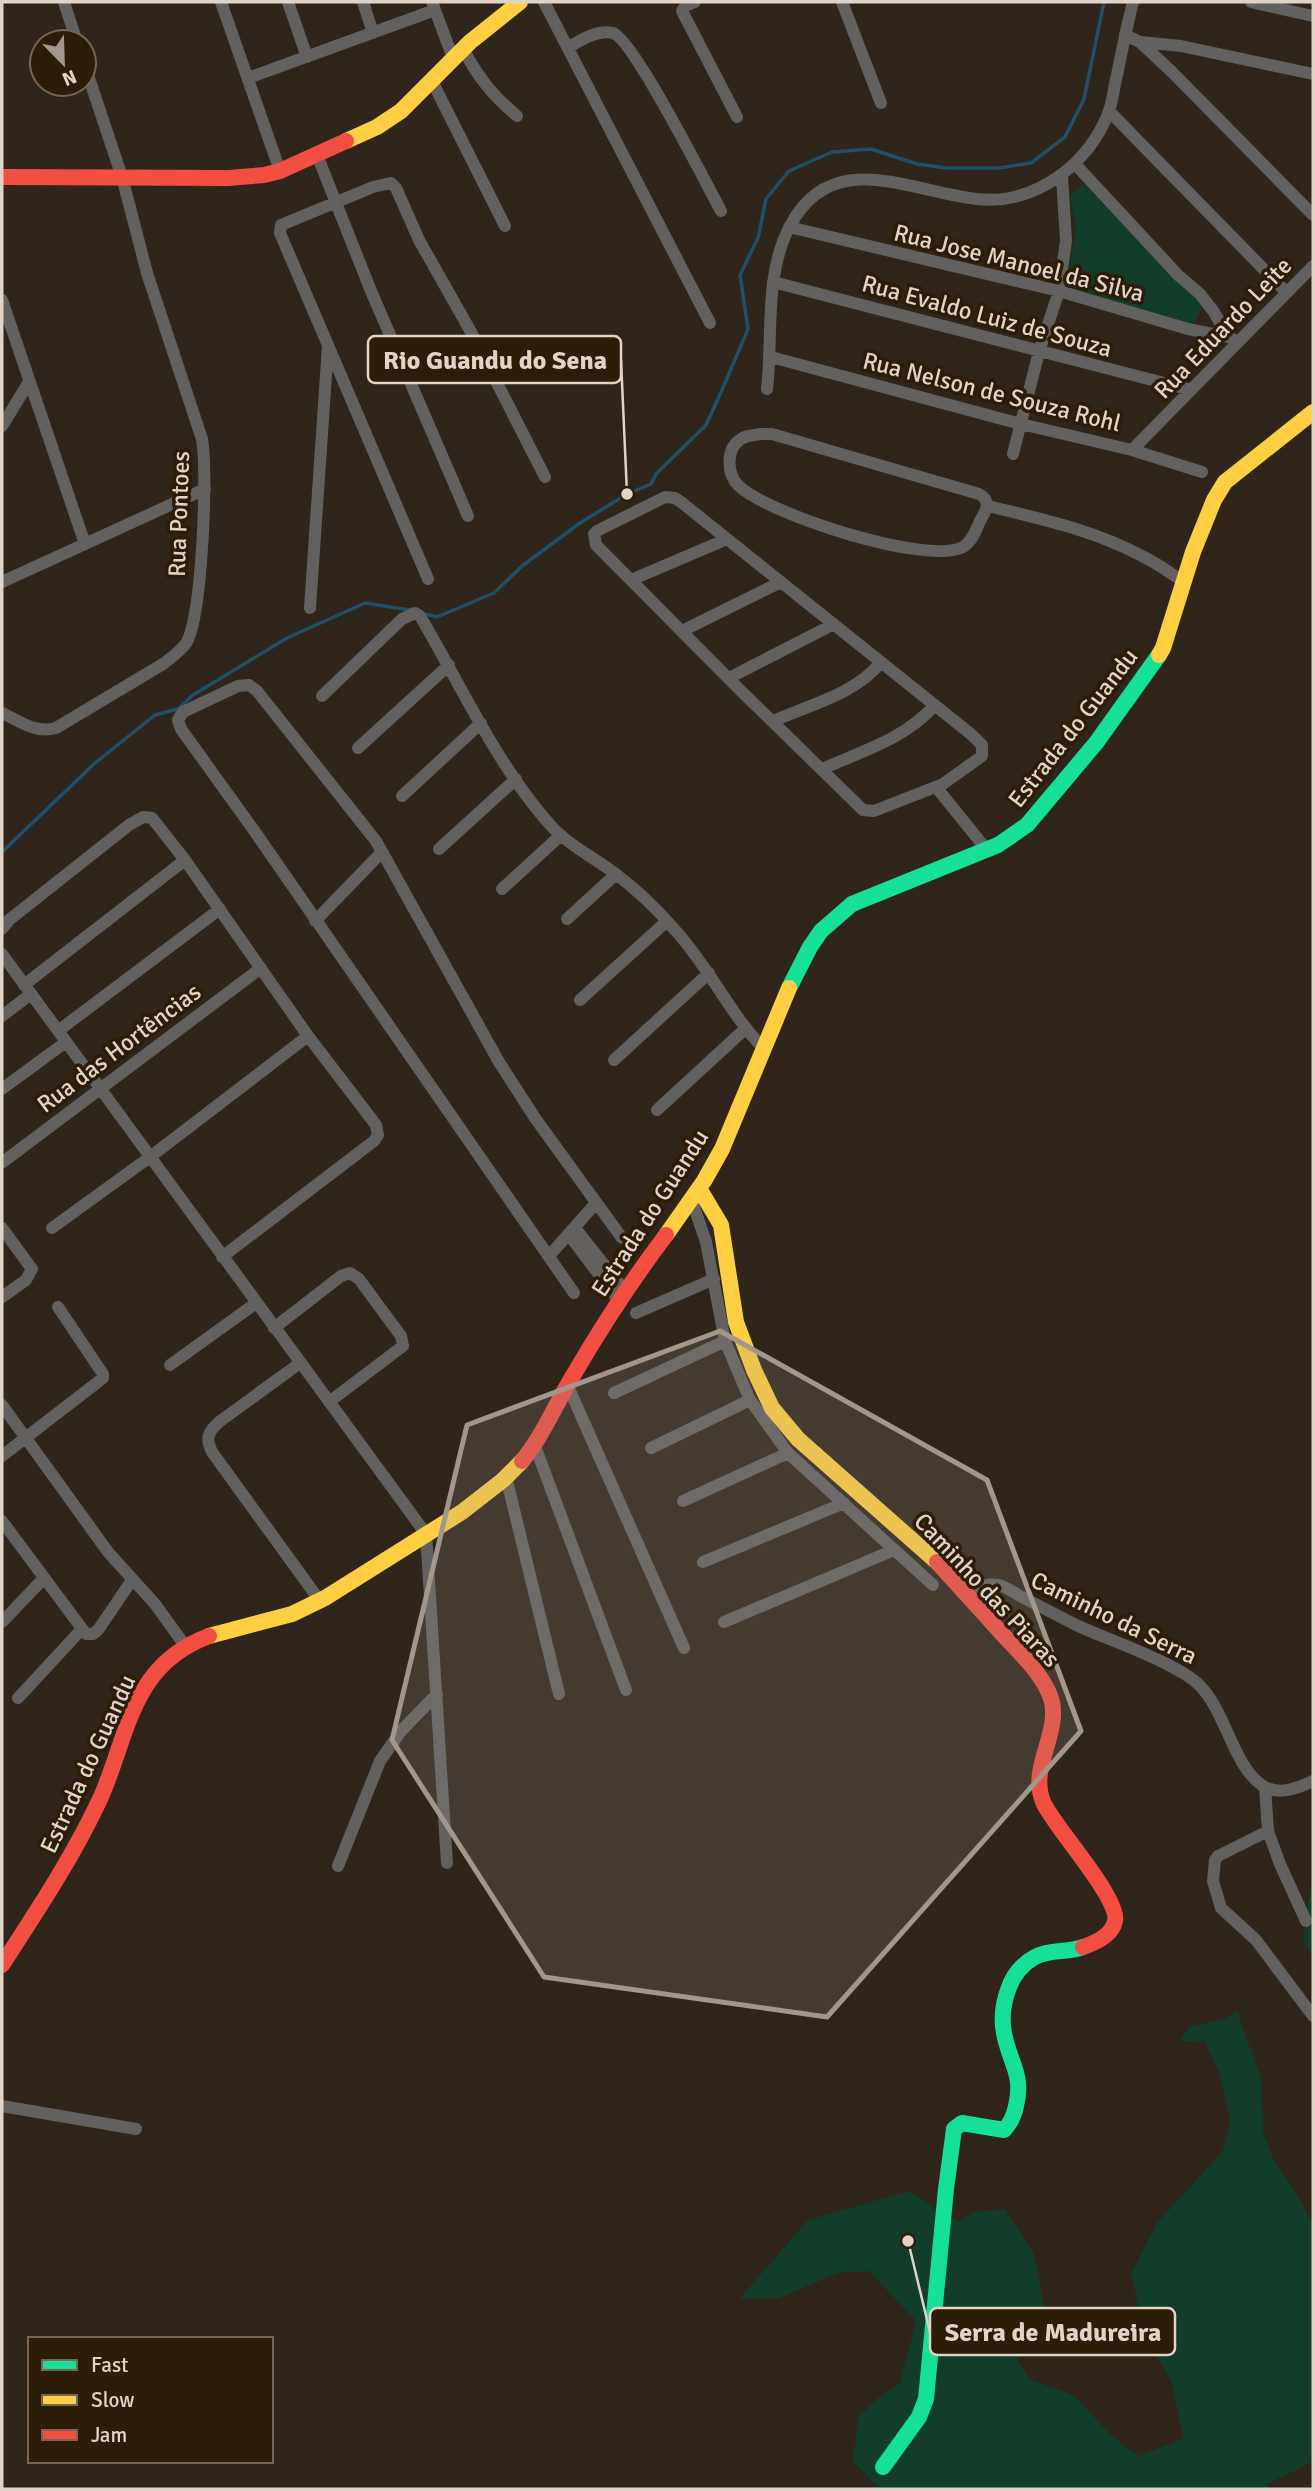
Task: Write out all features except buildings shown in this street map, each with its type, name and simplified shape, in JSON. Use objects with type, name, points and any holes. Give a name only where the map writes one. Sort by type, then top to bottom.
[{"type":"street","points":[[64,2],[72,28]]},
{"type":"street","points":[[221,2],[280,171]]},
{"type":"street","points":[[288,2],[307,57]]},
{"type":"street","points":[[363,2],[373,33]]},
{"type":"street","points":[[2,177],[228,178],[280,171],[377,127],[401,111],[458,53],[520,2]]},
{"type":"street","points":[[544,2],[710,323]]},
{"type":"street","points":[[695,2],[685,6],[682,11],[737,117]]},
{"type":"street","points":[[842,2],[881,103]]},
{"type":"street","points":[[767,389],[771,356],[773,282],[789,227],[802,207],[820,191],[840,182],[881,178],[979,200],[1006,198],[1036,189],[1062,176],[1075,164],[1098,133],[1109,111],[1133,2]]},
{"type":"street","points":[[1251,2],[1313,16]]},
{"type":"street","points":[[248,78],[373,33],[434,6],[458,53],[489,92],[517,116]]},
{"type":"street","points":[[568,48],[597,34],[612,33],[618,36],[631,50],[721,211]]},
{"type":"street","points":[[1125,35],[1140,42],[1181,46],[1313,74]]},
{"type":"street","points":[[1140,42],[1313,215]]},
{"type":"street","points":[[432,82],[505,226]]},
{"type":"street","name":"Rua Pontoes","points":[[2,713],[31,727],[42,730],[56,728],[163,664],[182,648],[191,631],[198,592],[205,489],[205,464],[200,432],[147,273],[122,177],[96,98]]},
{"type":"street","points":[[1109,111],[1286,292]]},
{"type":"street","points":[[317,155],[468,516]]},
{"type":"street","points":[[1075,164],[1214,312],[1233,340]]},
{"type":"street","points":[[1013,454],[1039,352],[1059,291],[1066,241],[1062,176]]},
{"type":"street","points":[[428,579],[279,229],[286,222],[386,182],[391,183],[396,188],[419,240],[471,332],[545,477]]},
{"type":"street","name":"Rua Jose Manoel da Silva","points":[[789,227],[1059,291],[1233,340]]},
{"type":"street","name":"Rua Eduardo Leite","points":[[1132,450],[1191,390],[1233,340],[1313,266]]},
{"type":"street","name":"Rua Evaldo Luiz de Souza","points":[[773,282],[1191,390]]},
{"type":"street","points":[[2,300],[4,315],[85,544]]},
{"type":"street","points":[[310,608],[328,344]]},
{"type":"street","name":"Rua Nelson de Souza Rohl","points":[[771,356],[1021,424],[1132,450],[1202,472]]},
{"type":"street","points":[[2,426],[29,382]]},
{"type":"street","name":"Estrada do Guandu","points":[[2,1965],[43,1905],[83,1832],[110,1775],[129,1719],[144,1689],[170,1658],[186,1647],[222,1632],[292,1614],[320,1601],[459,1513],[506,1477],[535,1446],[567,1384],[622,1296],[695,1193],[730,1131],[808,948],[834,916],[866,898],[1004,843],[1027,825],[1096,743],[1163,648],[1214,500],[1225,482],[1313,412]]},
{"type":"street","points":[[772,434],[979,494],[988,506],[972,538],[964,547],[956,550],[933,551],[858,537],[812,523],[743,490],[731,474],[732,450],[738,441],[750,435],[772,434]]},
{"type":"street","points":[[2,582],[205,489]]},
{"type":"street","points":[[665,497],[675,498],[972,735],[982,745],[982,756],[936,787],[874,811],[866,811],[631,580],[601,552],[594,541],[594,534],[665,497]]},
{"type":"street","points":[[988,506],[1106,539],[1144,556],[1184,582]]},
{"type":"street","points":[[631,580],[727,539]]},
{"type":"street","points":[[682,631],[782,582]]},
{"type":"street","points":[[322,696],[409,614],[420,616],[481,723],[534,804],[561,835],[616,874],[667,920],[709,973],[745,1029],[764,1049]]},
{"type":"street","points":[[729,678],[834,624]]},
{"type":"street","points":[[773,721],[858,684],[881,662]]},
{"type":"street","points":[[358,748],[449,665]]},
{"type":"street","points":[[575,1293],[253,828],[181,729],[178,720],[183,712],[238,686],[254,687],[355,811],[382,852],[506,1073],[622,1238]]},
{"type":"street","points":[[822,769],[902,734],[922,719],[934,705]]},
{"type":"street","points":[[401,796],[481,723]]},
{"type":"street","points":[[439,849],[516,779]]},
{"type":"street","points":[[936,787],[987,850]]},
{"type":"street","points":[[2,929],[9,920],[58,880],[137,819],[152,818],[376,1125],[378,1135],[374,1141],[222,1257]]},
{"type":"street","points":[[502,889],[561,835]]},
{"type":"street","points":[[315,921],[382,852]]},
{"type":"street","points":[[2,1016],[28,989],[185,860]]},
{"type":"street","points":[[567,919],[616,874]]},
{"type":"street","points":[[2,1089],[62,1036],[220,909]]},
{"type":"street","points":[[580,1000],[667,920]]},
{"type":"street","points":[[2,954],[426,1534],[447,1863]]},
{"type":"street","name":"Rua das Hortências","points":[[3,1163],[261,968]]},
{"type":"street","points":[[614,1060],[709,973]]},
{"type":"street","points":[[657,1110],[745,1029]]},
{"type":"street","points":[[52,1228],[309,1036]]},
{"type":"street","points":[[695,1193],[726,1341],[750,1400],[788,1453],[933,1585]]},
{"type":"street","name":"Caminho das Piaras","points":[[695,1193],[721,1226],[736,1322],[772,1408],[798,1438],[932,1557],[1037,1671],[1048,1689],[1054,1715],[1040,1769],[1039,1788],[1053,1820],[1114,1907],[1115,1922],[1110,1931],[1097,1941],[1078,1949],[1038,1955],[1014,1976],[1002,2009],[1005,2039],[1020,2078],[1017,2105],[1012,2121],[1004,2130],[962,2123],[954,2129],[926,2399],[919,2417],[883,2467]]},
{"type":"street","points":[[549,1255],[596,1203]]},
{"type":"street","points":[[2,1228],[32,1269],[26,1280],[2,1297]]},
{"type":"street","points":[[572,1232],[622,1296]]},
{"type":"street","points":[[274,1328],[341,1276],[350,1273],[359,1279],[404,1342],[400,1349],[329,1402]]},
{"type":"street","points":[[636,1313],[714,1279]]},
{"type":"street","points":[[170,1365],[256,1303]]},
{"type":"street","points":[[2,1456],[104,1376],[58,1307]]},
{"type":"street","points":[[614,1393],[726,1341]]},
{"type":"street","points":[[300,1363],[209,1430],[207,1440],[212,1452],[320,1601]]},
{"type":"street","points":[[567,1384],[684,1648]]},
{"type":"street","points":[[651,1448],[750,1400]]},
{"type":"street","points":[[2,1405],[108,1552],[155,1604],[186,1647]]},
{"type":"street","points":[[535,1446],[626,1690]]},
{"type":"street","points":[[683,1501],[788,1453]]},
{"type":"street","points":[[506,1477],[559,1694]]},
{"type":"street","points":[[703,1562],[844,1503]]},
{"type":"street","points":[[2,1521],[81,1630],[90,1634],[98,1630],[132,1580]]},
{"type":"street","points":[[724,1622],[894,1550]]},
{"type":"street","points":[[2,1622],[44,1578]]},
{"type":"street","name":"Caminho da Serra","points":[[962,1591],[1000,1585],[1075,1624],[1138,1651],[1193,1679],[1220,1713],[1244,1768],[1265,1787]]},
{"type":"street","points":[[18,1698],[81,1630]]},
{"type":"street","points":[[338,1866],[380,1761],[401,1731],[437,1694]]},
{"type":"street","points":[[1306,1921],[1268,1831],[1265,1787],[1286,1790],[1313,1781]]},
{"type":"street","points":[[1268,1831],[1217,1856],[1213,1871],[1218,1900],[1221,1908],[1256,1940],[1313,2016]]},
{"type":"street","points":[[2,2106],[136,2129]]},
{"type":"highlighted area","points":[[720,1331],[987,1480],[1081,1731],[827,2017],[544,1977],[392,1740],[467,1425]]},
{"type":"green space","points":[[1087,182],[1203,305],[1194,325],[1066,289],[1076,227],[1070,195]]},
{"type":"green space","points":[[1313,1871],[1313,1958],[1303,1941]]},
{"type":"green space","points":[[1237,2010],[1261,2079],[1263,2133],[1275,2162],[1313,2224],[1313,2462],[1267,2484],[1269,2489],[880,2489],[853,2461],[858,2417],[900,2383],[916,2321],[869,2271],[838,2273],[779,2298],[740,2298],[808,2220],[910,2191],[958,2222],[974,2212],[1005,2209],[1034,2254],[1044,2304],[1017,2361],[1031,2380],[1074,2395],[1109,2433],[1138,2456],[1183,2439],[1172,2383],[1146,2338],[1131,2274],[1157,2223],[1222,2152],[1230,2122],[1221,2077],[1205,2042],[1180,2041],[1190,2026],[1226,2019]]},
{"type":"waterway","points":[[425,614],[437,617],[494,593],[522,566],[580,523],[627,494],[651,484],[656,474],[706,425],[748,329],[740,275],[758,238],[766,199],[789,171],[832,152],[871,149],[917,164],[947,168],[999,168],[1031,163],[1065,137],[1084,99],[1104,2]]},
{"type":"waterway","points":[[2,852],[95,763],[155,715],[178,709],[193,695],[287,638],[365,603],[410,610]]},
{"type":"traffic: fast","points":[[789,988],[821,931],[852,904],[998,845],[1027,825],[1096,743],[1159,655]]},
{"type":"traffic: fast","points":[[883,2467],[919,2417],[926,2399],[954,2129],[962,2123],[1004,2130],[1009,2125],[1018,2095],[1017,2076],[1006,2043],[1003,2022],[1010,1985],[1018,1970],[1035,1957],[1083,1947]]},
{"type":"traffic: slow","points":[[346,141],[377,127],[401,111],[470,42],[520,2]]},
{"type":"traffic: slow","points":[[1159,655],[1193,552],[1214,500],[1225,482],[1313,412]]},
{"type":"traffic: slow","points":[[666,1235],[704,1181],[722,1149],[789,988]]},
{"type":"traffic: slow","points":[[699,1188],[721,1225],[736,1322],[772,1408],[798,1439],[937,1562]]},
{"type":"traffic: slow","points":[[209,1636],[292,1614],[325,1598],[462,1512],[503,1480],[522,1461]]},
{"type":"traffic: jam","points":[[2,177],[228,178],[264,175],[280,171],[346,141]]},
{"type":"traffic: jam","points":[[522,1461],[606,1321],[666,1235]]},
{"type":"traffic: jam","points":[[937,1562],[1029,1663],[1048,1691],[1053,1705],[1053,1719],[1040,1776],[1044,1804],[1098,1881],[1114,1911],[1115,1921],[1107,1935],[1083,1947]]},
{"type":"traffic: jam","points":[[2,1965],[54,1884],[89,1821],[141,1694],[169,1659],[209,1636]]},
{"type":"place","name":"Rio Guandu do Sena","points":[[627,494]]},
{"type":"place","name":"Serra de Madureira","points":[[908,2241]]}]
